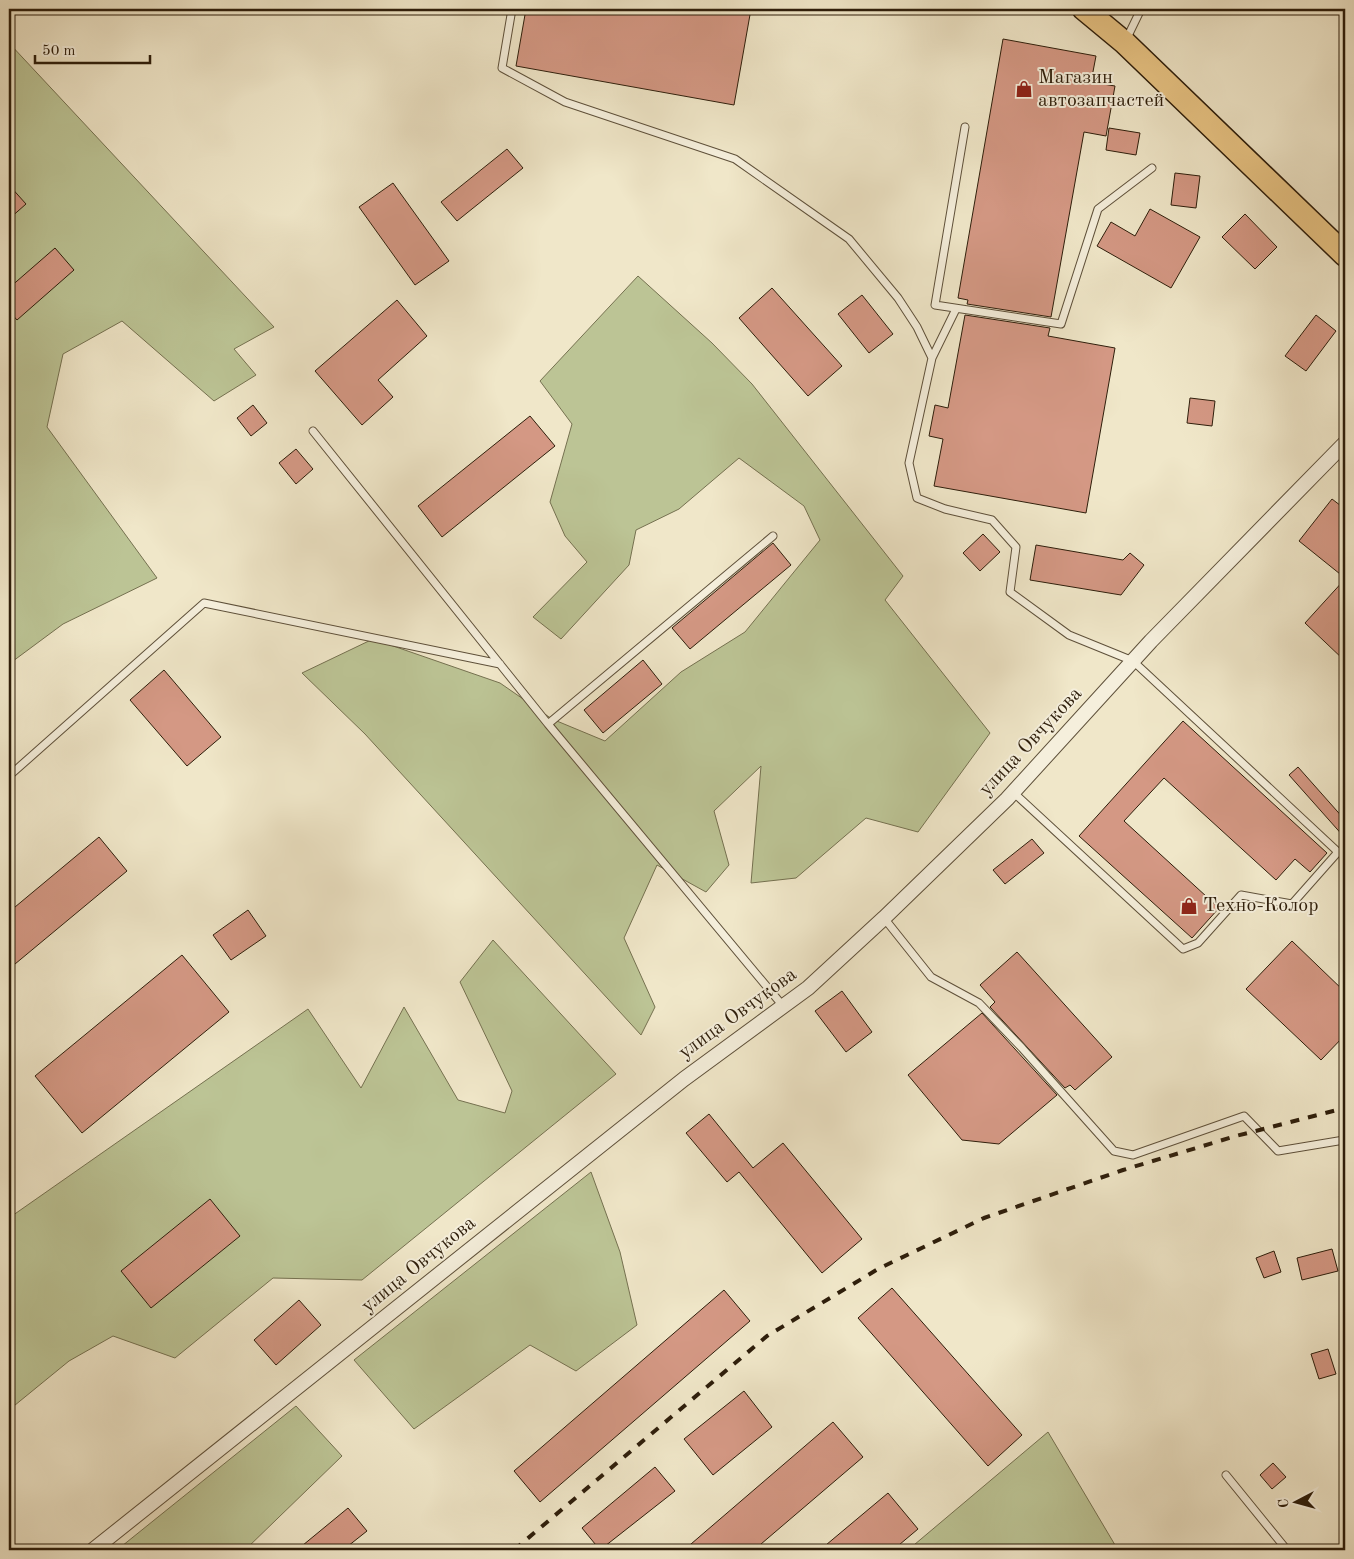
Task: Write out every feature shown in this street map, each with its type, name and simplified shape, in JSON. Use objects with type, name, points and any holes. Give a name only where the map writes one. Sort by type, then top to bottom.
[{"type":"highway","points":[[1084,11],[1125,43],[1345,255]]},
{"type":"street","name":"улица Овчукова","points":[[93,1550],[684,1079],[808,988],[884,918],[1013,792],[1132,661],[1345,443]]},
{"type":"lane","points":[[512,9],[502,68],[565,102],[735,159],[849,239],[898,298],[917,327],[932,358]]},
{"type":"lane","points":[[1125,43],[1141,9]]},
{"type":"lane","points":[[965,127],[935,305],[1061,324],[1098,209],[1152,168]]},
{"type":"lane","points":[[956,309],[932,358],[909,463],[917,498],[945,509],[992,520],[1016,547],[1010,592],[1069,636],[1132,661],[1338,852],[1292,904],[1241,895],[1198,942],[1183,949],[1013,792]]},
{"type":"lane","points":[[313,431],[548,724],[783,1006]]},
{"type":"lane","points":[[548,724],[773,536]]},
{"type":"lane","points":[[9,776],[204,603],[500,664]]},
{"type":"lane","points":[[884,918],[931,977],[979,1003],[1114,1151],[1133,1154],[1244,1116],[1278,1151],[1345,1141]]},
{"type":"lane","points":[[1226,1475],[1287,1550]]},
{"type":"green space","points":[[9,43],[274,327],[234,349],[256,375],[214,401],[122,321],[63,354],[47,427],[157,578],[63,624],[9,664]]},
{"type":"green space","points":[[638,276],[712,343],[752,384],[903,576],[885,600],[990,733],[918,832],[866,818],[796,878],[751,883],[761,766],[714,811],[729,865],[706,892],[657,865],[624,938],[655,1007],[641,1035],[365,734],[302,673],[373,639],[500,683],[552,719],[605,741],[681,672],[745,632],[820,540],[804,506],[739,458],[679,509],[636,530],[629,565],[561,639],[533,617],[587,562],[565,536],[550,502],[572,424],[540,381]]},
{"type":"green space","points":[[493,940],[616,1074],[362,1280],[273,1278],[175,1358],[113,1336],[69,1361],[9,1410],[9,1218],[308,1009],[361,1088],[404,1007],[458,1100],[505,1113],[512,1091],[460,982]]},
{"type":"green space","points":[[591,1172],[620,1252],[637,1325],[576,1371],[530,1345],[414,1429],[354,1360]]},
{"type":"green space","points":[[296,1406],[342,1456],[245,1550],[117,1550]]},
{"type":"green space","points":[[1048,1432],[1118,1550],[908,1550]]},
{"type":"building","points":[[526,9],[751,9],[734,105],[516,66]]},
{"type":"building","points":[[1003,39],[1096,56],[1091,82],[1115,86],[1106,136],[1084,132],[1051,317],[967,304],[968,300],[958,298]]},
{"type":"building","points":[[1109,128],[1140,133],[1136,155],[1106,150]]},
{"type":"building","points":[[507,149],[523,168],[457,221],[441,202]]},
{"type":"building","points":[[1175,173],[1200,176],[1196,208],[1171,205]]},
{"type":"building","points":[[393,183],[449,261],[415,285],[359,207]]},
{"type":"building","points":[[9,185],[26,204],[9,219]]},
{"type":"building","points":[[1150,209],[1200,237],[1171,288],[1097,246],[1111,222],[1135,236]]},
{"type":"building","points":[[1245,214],[1277,247],[1255,269],[1222,237]]},
{"type":"building","points":[[55,248],[74,270],[17,320],[9,311],[9,288]]},
{"type":"building","points":[[772,288],[842,366],[808,396],[739,318]]},
{"type":"building","points":[[862,295],[893,334],[869,353],[838,314]]},
{"type":"building","points":[[397,300],[427,336],[378,380],[393,397],[362,425],[315,371]]},
{"type":"building","points":[[965,315],[1050,328],[1048,336],[1115,348],[1086,513],[934,486],[943,439],[929,436],[935,405],[948,408]]},
{"type":"building","points":[[1316,315],[1336,331],[1306,371],[1285,356]]},
{"type":"building","points":[[1190,398],[1215,401],[1212,426],[1187,423]]},
{"type":"building","points":[[253,405],[267,423],[251,436],[237,418]]},
{"type":"building","points":[[530,416],[555,446],[442,537],[418,506]]},
{"type":"building","points":[[296,449],[313,469],[296,484],[279,463]]},
{"type":"building","points":[[1332,499],[1345,509],[1345,578],[1299,541]]},
{"type":"building","points":[[983,534],[1000,552],[980,571],[963,553]]},
{"type":"building","points":[[773,543],[791,565],[690,649],[672,628]]},
{"type":"building","points":[[1036,545],[1123,560],[1130,553],[1144,565],[1121,595],[1030,580]]},
{"type":"building","points":[[1345,579],[1345,661],[1305,623]]},
{"type":"building","points":[[643,660],[662,684],[603,733],[584,710]]},
{"type":"building","points":[[164,670],[221,737],[187,766],[130,700]]},
{"type":"building","points":[[1183,721],[1327,853],[1310,872],[1295,859],[1276,880],[1164,778],[1124,821],[1219,908],[1192,938],[1079,836]]},
{"type":"building","points":[[1298,767],[1345,820],[1345,838],[1289,775]]},
{"type":"building","points":[[99,837],[127,871],[9,969],[9,912]]},
{"type":"building","points":[[1032,839],[1044,853],[1005,884],[993,870]]},
{"type":"building","points":[[248,910],[266,936],[231,960],[213,935]]},
{"type":"building","points":[[1292,941],[1345,992],[1345,1035],[1321,1060],[1246,989]]},
{"type":"building","points":[[1017,952],[1112,1057],[1075,1090],[1070,1085],[1065,1088],[990,1007],[995,1002],[980,985]]},
{"type":"building","points":[[182,955],[229,1012],[82,1133],[35,1076]]},
{"type":"building","points":[[842,991],[872,1032],[846,1052],[815,1011]]},
{"type":"building","points":[[982,1013],[1057,1095],[999,1144],[962,1140],[908,1075]]},
{"type":"building","points":[[709,1114],[753,1168],[783,1143],[862,1239],[822,1273],[739,1172],[727,1182],[686,1133]]},
{"type":"building","points":[[210,1199],[240,1236],[151,1308],[121,1271]]},
{"type":"building","points":[[1332,1249],[1338,1271],[1302,1280],[1297,1258]]},
{"type":"building","points":[[1274,1251],[1281,1272],[1264,1278],[1256,1258]]},
{"type":"building","points":[[892,1288],[1022,1435],[988,1466],[858,1318]]},
{"type":"building","points":[[724,1290],[750,1321],[540,1502],[514,1471]]},
{"type":"building","points":[[299,1300],[321,1325],[276,1365],[254,1340]]},
{"type":"building","points":[[1328,1349],[1336,1374],[1319,1379],[1311,1354]]},
{"type":"building","points":[[744,1391],[772,1427],[713,1475],[684,1439]]},
{"type":"building","points":[[833,1422],[863,1457],[754,1550],[684,1550]]},
{"type":"building","points":[[1273,1463],[1286,1477],[1272,1489],[1260,1475]]},
{"type":"building","points":[[655,1467],[675,1491],[600,1550],[582,1528]]},
{"type":"building","points":[[888,1493],[918,1529],[893,1550],[820,1550]]},
{"type":"building","points":[[348,1508],[367,1531],[343,1550],[297,1550]]},
{"type":"railway","points":[[514,1550],[767,1336],[878,1269],[984,1218],[1123,1170],[1236,1136],[1345,1108]]},
{"type":"place","name":"Магазин автозапчастей","points":[[1024,89]]},
{"type":"place","name":"Техно-Колор","points":[[1189,906]]}]
